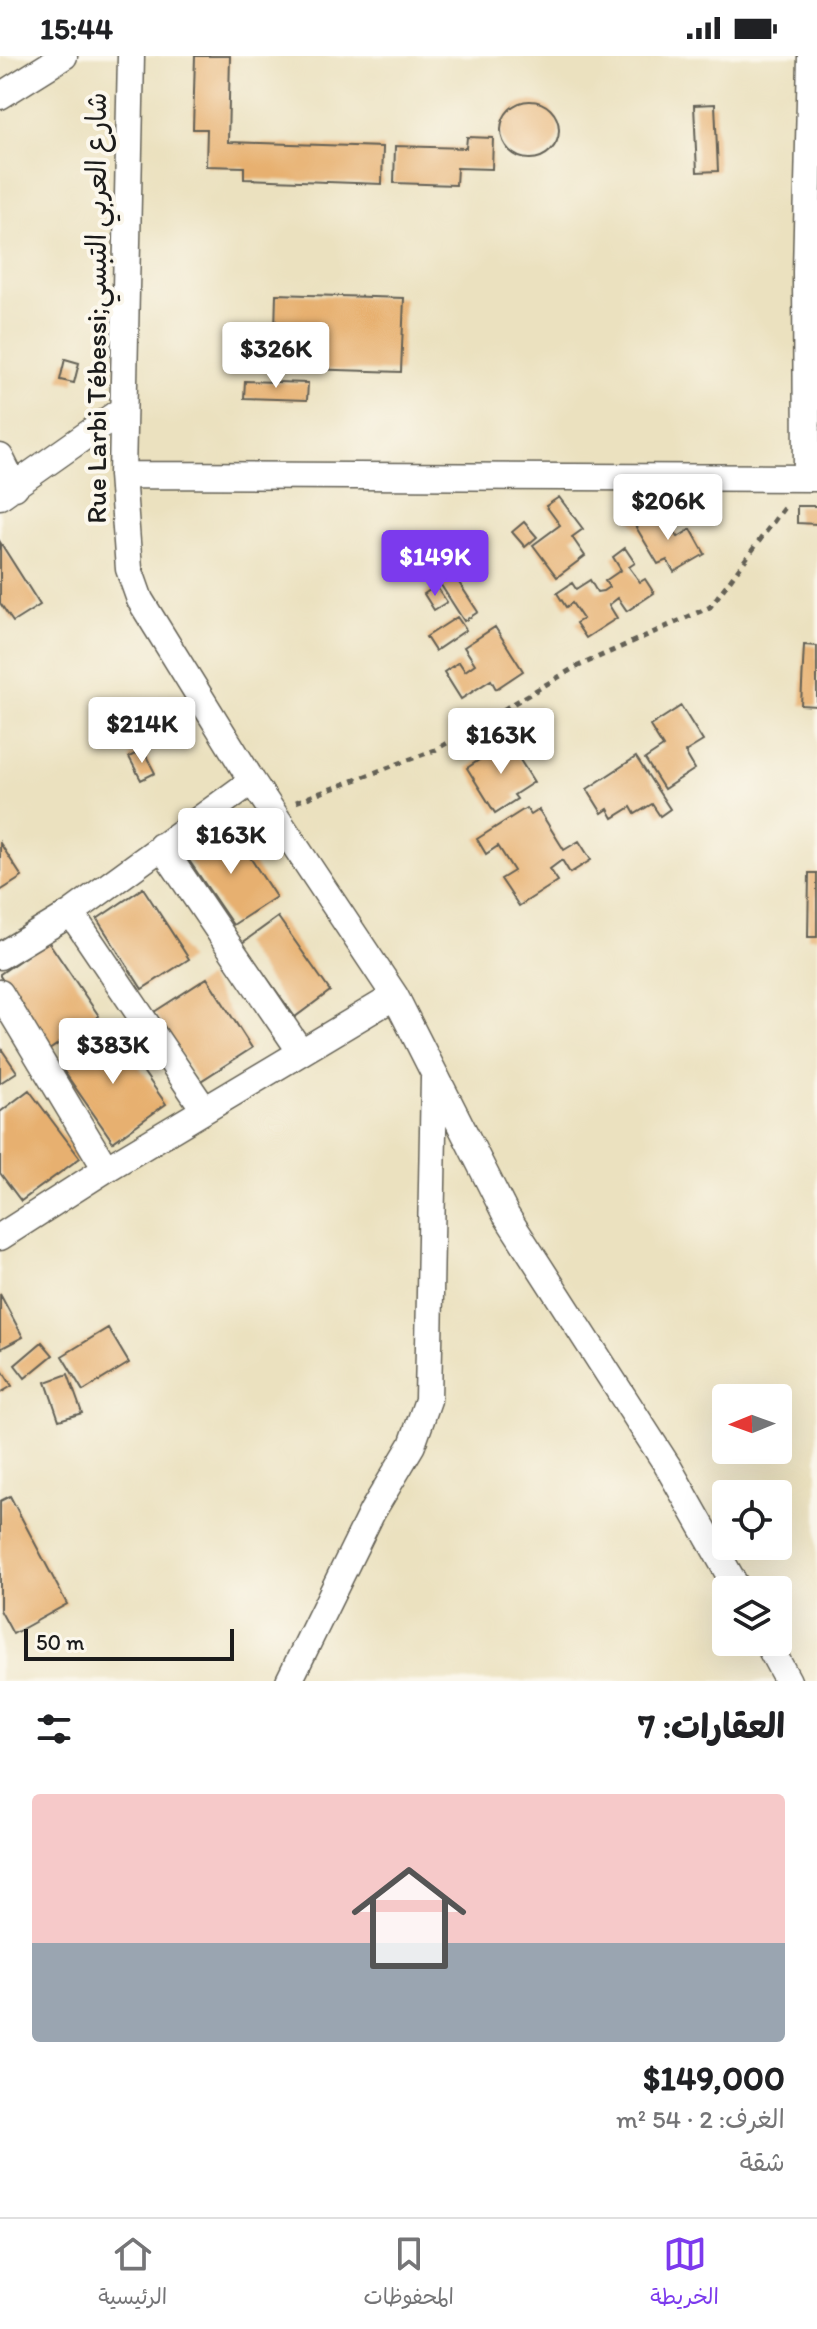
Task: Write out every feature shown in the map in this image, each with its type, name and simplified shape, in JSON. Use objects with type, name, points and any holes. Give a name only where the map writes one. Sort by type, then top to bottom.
[{"type":"street","points":[[0,96],[64,56]]},
{"type":"street","name":"Rue Larbi Tébessi;شارع العربي التبسي","points":[[131,56],[122,475],[129,569],[140,600],[252,781],[395,996],[506,1215],[667,1465],[730,1576]]},
{"type":"street","points":[[122,475],[812,478],[811,56]]},
{"type":"street","points":[[0,457],[7,491],[122,410]]},
{"type":"street","points":[[0,956],[71,913],[252,781]]},
{"type":"street","points":[[161,846],[301,1052]]},
{"type":"street","points":[[71,913],[204,1109]]},
{"type":"street","points":[[0,993],[106,1169]]},
{"type":"street","points":[[0,1237],[204,1109],[395,996]]},
{"type":"street","points":[[289,1681],[372,1512],[412,1445],[428,1400],[434,1073]]},
{"type":"street","points":[[775,1656],[788,1681]]},
{"type":"path","points":[[273,811],[435,750],[574,668],[710,607],[812,478]]},
{"type":"building","points":[[195,56],[230,56],[228,142],[383,147],[382,184],[244,179],[244,167],[206,166],[207,129],[193,129]]},
{"type":"building","points":[[530,101],[551,109],[559,130],[551,151],[530,159],[509,151],[501,130],[509,109]]},
{"type":"building","points":[[715,104],[718,171],[697,172],[694,105]]},
{"type":"building","points":[[467,137],[493,138],[492,169],[457,168],[456,185],[394,183],[395,146],[466,148]]},
{"type":"building","points":[[276,294],[404,298],[401,372],[274,368]]},
{"type":"building","points":[[65,359],[79,363],[74,383],[60,380]]},
{"type":"building","points":[[245,381],[308,383],[307,400],[244,398]]},
{"type":"building","points":[[559,497],[583,529],[572,537],[585,556],[557,577],[533,545],[560,525],[546,506]]},
{"type":"building","points":[[797,506],[817,506],[817,524],[797,523]]},
{"type":"building","points":[[642,510],[650,524],[665,515],[678,537],[691,529],[705,554],[674,572],[667,560],[658,564],[630,517]]},
{"type":"building","points":[[524,522],[537,537],[525,547],[512,532]]},
{"type":"building","points":[[0,542],[40,605],[13,622],[0,603]]},
{"type":"building","points":[[625,548],[635,563],[629,567],[640,582],[645,579],[654,593],[627,611],[618,598],[609,605],[617,618],[586,638],[576,623],[583,619],[572,603],[566,607],[557,593],[572,583],[576,589],[590,580],[597,592],[603,591],[609,587],[605,581],[621,570],[613,557]]},
{"type":"building","points":[[452,572],[478,612],[464,621],[439,582]]},
{"type":"building","points":[[436,586],[447,602],[434,610],[424,594]]},
{"type":"building","points":[[457,617],[466,630],[435,651],[426,637]]},
{"type":"building","points":[[495,627],[523,671],[496,689],[491,680],[461,699],[444,672],[459,662],[465,671],[475,664],[464,647]]},
{"type":"building","points":[[804,645],[817,646],[817,706],[801,705]]},
{"type":"building","points":[[681,706],[703,741],[685,752],[695,769],[664,789],[645,759],[663,747],[650,726]]},
{"type":"building","points":[[508,741],[534,782],[514,795],[517,799],[495,813],[467,768]]},
{"type":"building","points":[[143,750],[155,773],[141,780],[129,757]]},
{"type":"building","points":[[636,757],[670,809],[660,816],[652,804],[635,814],[631,807],[613,818],[608,809],[602,813],[587,789]]},
{"type":"building","points":[[526,808],[531,815],[539,810],[564,850],[579,841],[591,860],[570,873],[562,860],[550,869],[558,881],[519,906],[501,879],[514,871],[498,846],[486,854],[477,839]]},
{"type":"building","points":[[230,827],[276,897],[233,925],[186,856]]},
{"type":"building","points":[[0,843],[22,877],[0,891]]},
{"type":"building","points":[[809,873],[817,873],[817,937],[808,937]]},
{"type":"building","points":[[143,888],[189,959],[142,989],[97,919]]},
{"type":"building","points":[[278,917],[330,991],[295,1017],[242,943]]},
{"type":"building","points":[[48,941],[99,1016],[49,1050],[0,976]]},
{"type":"building","points":[[207,978],[252,1048],[199,1082],[154,1012]]},
{"type":"building","points":[[114,1030],[166,1104],[113,1142],[61,1067]]},
{"type":"building","points":[[0,1047],[17,1072],[0,1083]]},
{"type":"building","points":[[29,1090],[80,1158],[21,1201],[0,1173],[0,1112]]},
{"type":"building","points":[[0,1294],[23,1337],[0,1349]]},
{"type":"building","points":[[108,1328],[129,1363],[83,1391],[62,1356]]},
{"type":"building","points":[[42,1342],[53,1355],[25,1378],[15,1365]]},
{"type":"building","points":[[0,1367],[12,1386],[0,1393]]},
{"type":"building","points":[[68,1374],[82,1413],[59,1420],[46,1382]]},
{"type":"building","points":[[10,1496],[67,1604],[13,1634],[0,1610],[0,1501]]}]
